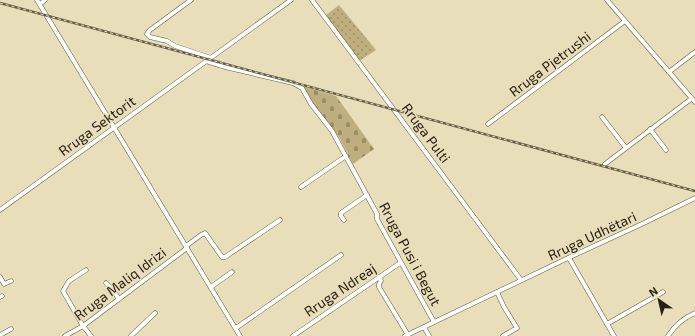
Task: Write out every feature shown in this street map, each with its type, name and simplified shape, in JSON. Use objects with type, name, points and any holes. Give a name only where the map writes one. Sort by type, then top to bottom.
[{"type":"street","points":[[45,0],[38,2],[240,336]]},
{"type":"street","name":"Rruga Pusi i Begut","points":[[191,0],[150,30],[147,34],[150,37],[167,41],[175,46],[225,67],[293,83],[302,88],[311,104],[332,131],[377,214],[377,219],[400,263],[434,322]]},
{"type":"street","name":"Rruga Sektorit","points":[[0,210],[291,0]]},
{"type":"street","name":"Rruga Pulti","points":[[312,0],[521,280]]},
{"type":"street","points":[[605,164],[650,129],[693,101],[607,0]]},
{"type":"street","name":"Rruga Pjetrushi","points":[[488,124],[625,21]]},
{"type":"street","points":[[669,72],[695,52]]},
{"type":"street","points":[[602,117],[626,148]]},
{"type":"street","points":[[650,129],[666,150]]},
{"type":"street","points":[[302,187],[346,156]]},
{"type":"street","name":"Rruga Pusi i Begut","points":[[344,220],[341,213],[367,195]]},
{"type":"street","name":"Rruga Udhëtari","points":[[379,277],[381,281],[379,285],[407,335],[695,198]]},
{"type":"street","name":"Rruga Maliq Idrizi","points":[[65,336],[83,326],[201,235],[205,234],[220,254],[225,257],[280,220]]},
{"type":"street","points":[[236,328],[341,255]]},
{"type":"street","points":[[569,258],[614,336]]},
{"type":"street","name":"Rruga Ndreaj","points":[[293,336],[400,263]]},
{"type":"street","points":[[86,270],[69,281],[63,291],[83,326],[91,336]]},
{"type":"street","points":[[211,287],[232,272]]},
{"type":"street","points":[[0,276],[4,284],[11,281]]},
{"type":"street","points":[[106,284],[112,289],[119,299]]},
{"type":"street","points":[[497,292],[517,328],[503,336]]},
{"type":"street","points":[[608,324],[662,292]]},
{"type":"street","points":[[131,336],[155,313]]},
{"type":"street","points":[[668,336],[679,322],[695,313]]},
{"type":"street","points":[[424,327],[429,336]]},
{"type":"street","points":[[0,335],[10,329]]},
{"type":"green space","points":[[339,5],[376,50],[359,61],[325,16]]},
{"type":"green space","points":[[302,86],[336,96],[374,149],[353,164],[339,137],[311,102]]},
{"type":"railway","points":[[0,3],[695,191]]}]
